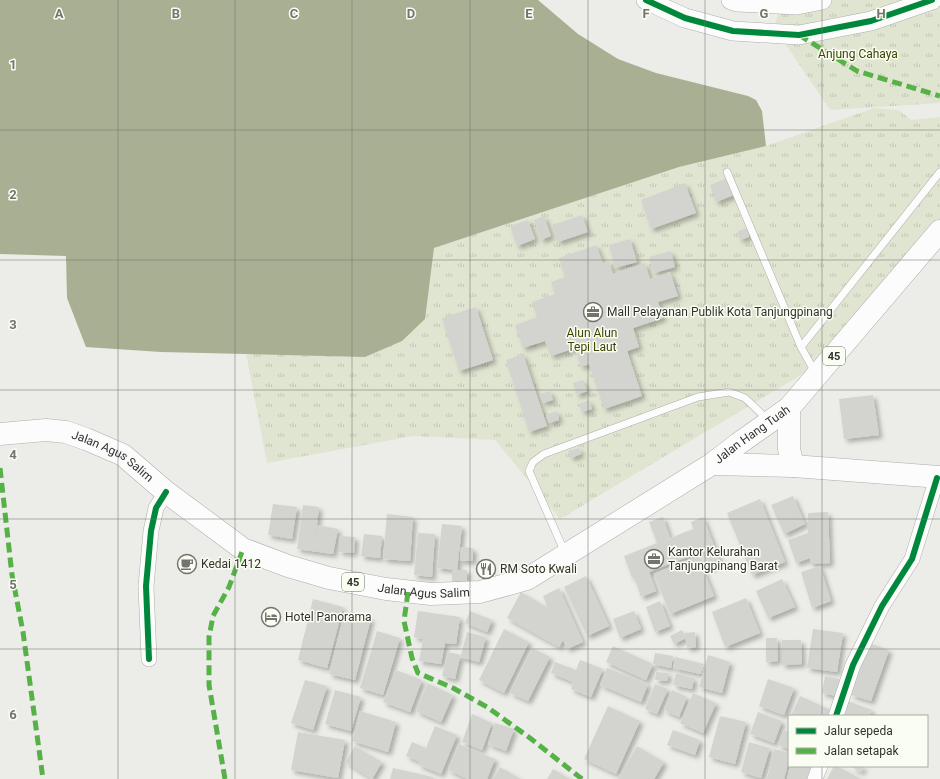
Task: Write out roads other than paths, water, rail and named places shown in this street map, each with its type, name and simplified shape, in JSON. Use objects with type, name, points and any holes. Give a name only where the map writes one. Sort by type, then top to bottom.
[{"type":"highway","name":"Jalan Hang Tuah","points":[[712,464],[789,408],[940,232]]},
{"type":"highway","points":[[789,408],[789,449],[793,466]]},
{"type":"highway","name":"Jalan Agus Salim","points":[[0,434],[46,430],[66,432],[86,439],[123,455],[166,492],[243,549],[288,566],[316,574],[386,589],[431,594],[480,592],[527,579],[712,464]]},
{"type":"highway","name":"Jalan Hang Tuah","points":[[712,464],[793,466],[938,478]]},
{"type":"street","points":[[646,0],[685,18],[733,31],[799,35],[871,21],[932,0]]},
{"type":"street","points":[[731,0],[738,2],[797,5],[822,0]]},
{"type":"street","points":[[836,715],[856,659],[882,606],[912,559],[938,478]]},
{"type":"street","points":[[150,659],[146,586],[151,531],[156,508],[166,492]]},
{"type":"street","points":[[815,779],[820,767]]},
{"type":"lane","points":[[727,172],[801,347],[817,376]]},
{"type":"lane","points":[[801,347],[940,172]]},
{"type":"lane","points":[[566,555],[529,471],[533,462],[544,454],[698,397],[721,393],[729,392],[744,398],[769,422]]},
{"type":"place","name":"Mall Pelayanan Publik Kota Tanjungpinang","points":[[593,312]]},
{"type":"place","name":"Kantor Kelurahan Tanjungpinang Barat","points":[[654,559]]},
{"type":"place","name":"Kedai 1412","points":[[187,564]]},
{"type":"place","name":"RM Soto Kwali","points":[[486,569]]},
{"type":"place","name":"Hotel Panorama","points":[[271,617]]},
{"type":"park label","name":"Anjung Cahaya","points":[[858,54]]},
{"type":"park label","name":"Alun Alun Tepi Laut","points":[[592,340]]}]
